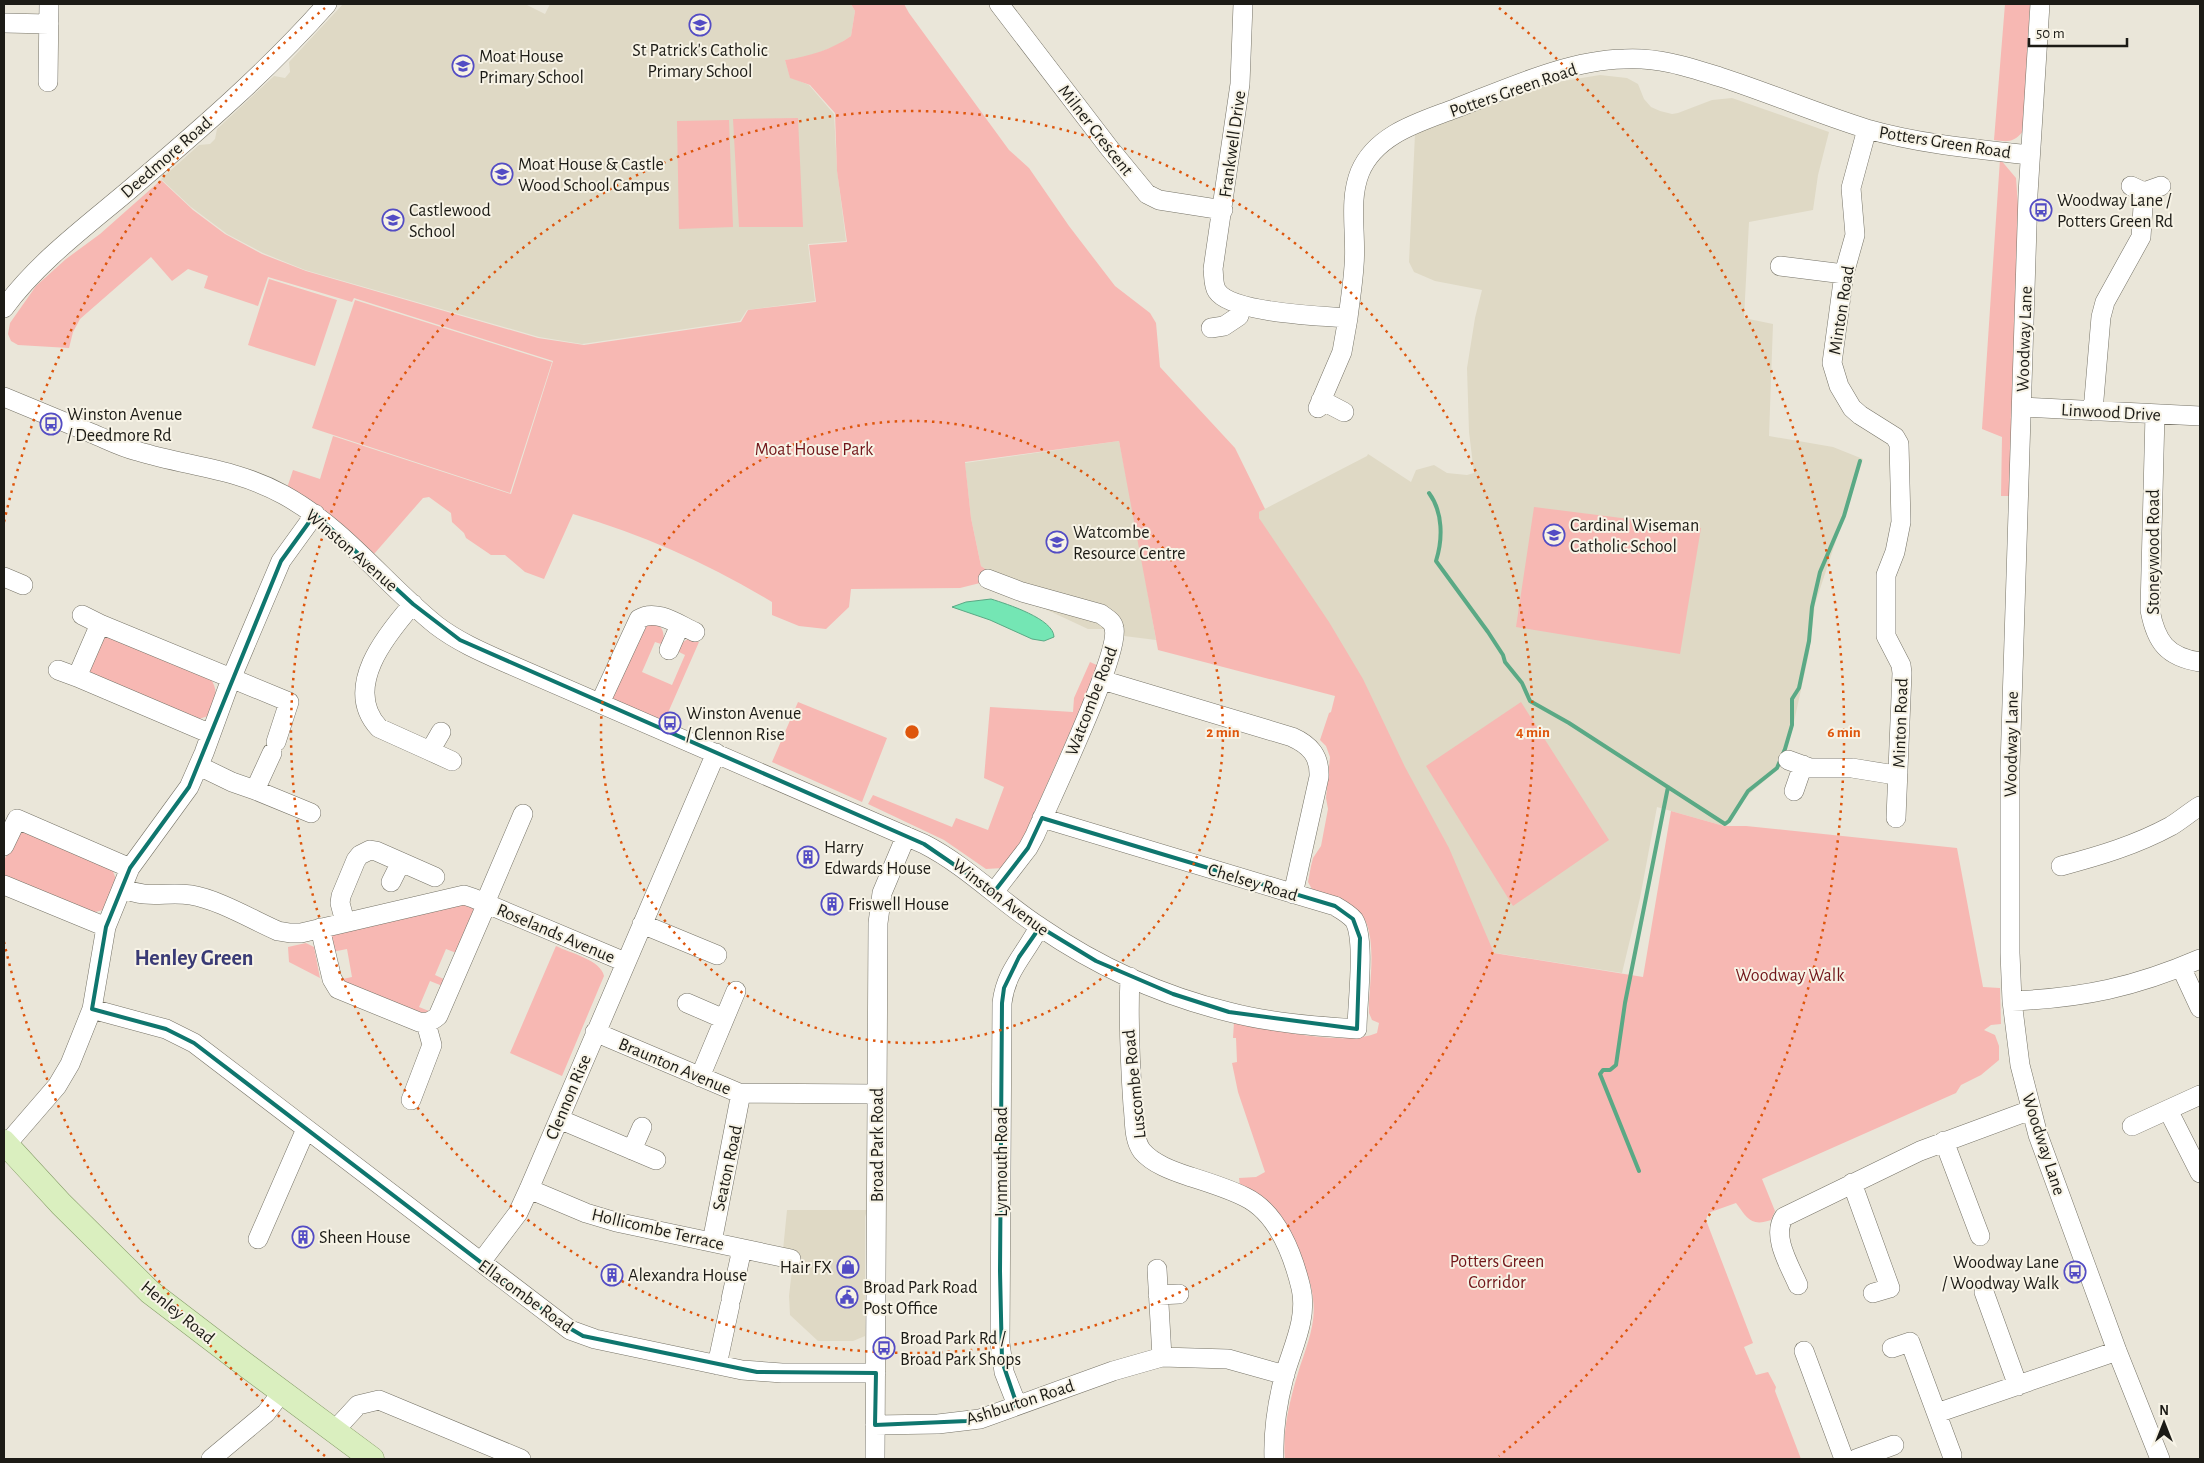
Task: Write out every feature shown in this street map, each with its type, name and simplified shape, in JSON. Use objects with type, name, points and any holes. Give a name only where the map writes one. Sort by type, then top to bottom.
[{"type":"main road","name":"Henley Road","points":[[5,1144],[61,1204],[150,1292],[372,1459]]},
{"type":"street","points":[[48,82],[49,4]]},
{"type":"street","name":"Deedmore Road","points":[[4,308],[43,263],[231,100],[300,35],[327,4]]},
{"type":"street","name":"Milner Crescent","points":[[998,4],[1147,194],[1159,200],[1223,210]]},
{"type":"street","name":"Frankwell Drive","points":[[1241,305],[1228,300],[1218,292],[1214,283],[1213,268],[1240,84],[1244,39],[1244,4]]},
{"type":"street","name":"Woodway Lane","points":[[2040,4],[2030,155],[2010,767],[2010,953],[2012,1001],[2020,1065],[2031,1110],[2117,1351],[2160,1459]]},
{"type":"street","points":[[4,24],[48,24]]},
{"type":"street","name":"Potters Green Road","points":[[1344,412],[1319,404],[1342,352],[1354,265],[1355,200],[1357,180],[1361,169],[1383,142],[1396,132],[1522,83],[1551,73],[1604,60],[1650,59],[1678,64],[1867,128],[1913,139],[2030,155]]},
{"type":"street","name":"Minton Road","points":[[1867,128],[1851,188],[1856,227],[1844,274],[1832,363],[1838,386],[1852,408],[1895,437],[1899,444],[1901,522],[1895,552],[1886,575],[1886,636],[1901,665],[1902,673],[1896,818]]},
{"type":"street","points":[[2093,411],[2101,317],[2105,302],[2141,237],[2145,188]]},
{"type":"street","points":[[1780,266],[1844,274]]},
{"type":"street","points":[[1211,328],[1224,326],[1239,316],[1241,305],[1304,315],[1348,318]]},
{"type":"street","name":"Winston Avenue","points":[[4,397],[135,451],[219,469],[246,477],[284,495],[315,514],[337,532],[413,604],[437,625],[460,640],[509,664],[906,836],[946,856],[1039,927],[1130,978],[1229,1012],[1285,1022],[1357,1029]]},
{"type":"street","name":"Linwood Drive","points":[[2022,407],[2200,416]]},
{"type":"street","name":"Stoneywood Road","points":[[2155,414],[2150,610],[2153,626],[2159,639],[2168,651],[2179,658],[2200,662]]},
{"type":"street","points":[[5,1144],[57,1086],[80,1043],[92,1010],[106,927],[130,868],[181,800],[199,766],[230,679],[281,562],[315,514]]},
{"type":"street","points":[[4,577],[24,585]]},
{"type":"street","name":"Watcombe Road","points":[[988,578],[1022,592],[1101,614],[1110,620],[1114,628],[1115,638],[1102,680],[1028,848],[994,892]]},
{"type":"street","points":[[413,604],[374,654],[367,678],[366,702],[374,723],[378,728],[452,761]]},
{"type":"street","points":[[600,703],[639,619],[646,614],[654,614],[688,629],[669,650]]},
{"type":"street","points":[[82,615],[230,679],[289,702],[274,747],[255,790]]},
{"type":"street","points":[[77,677],[100,624]]},
{"type":"street","points":[[58,670],[211,734]]},
{"type":"street","points":[[1102,680],[1292,737],[1304,742],[1313,751],[1318,759],[1319,777],[1293,894]]},
{"type":"street","points":[[430,751],[441,732]]},
{"type":"street","name":"Clennon Rise","points":[[481,1262],[518,1213],[716,754]]},
{"type":"street","points":[[1794,791],[1795,762],[1818,769],[1852,768],[1890,774],[1898,773]]},
{"type":"street","points":[[199,766],[232,782],[311,813]]},
{"type":"street","points":[[2061,866],[2136,842],[2171,826],[2200,806]]},
{"type":"street","name":"Roselands Avenue","points":[[426,1023],[438,1016],[523,814]]},
{"type":"street","points":[[4,846],[10,817],[130,868]]},
{"type":"street","name":"Chelsey Road","points":[[1042,818],[1335,906],[1353,919],[1360,938],[1357,1029]]},
{"type":"street","name":"Broad Park Road","points":[[875,1459],[879,905],[885,883],[906,836]]},
{"type":"street","points":[[345,922],[340,902],[341,896],[360,855],[370,850],[435,877]]},
{"type":"street","points":[[391,882],[401,862]]},
{"type":"street","points":[[4,885],[106,927]]},
{"type":"street","name":"Roselands Avenue","points":[[122,888],[146,896],[180,894],[202,898],[278,931],[290,933],[320,928],[464,895],[625,962]]},
{"type":"street","points":[[642,924],[717,955]]},
{"type":"street","name":"Lynmouth Road","points":[[1017,1405],[1004,1372],[1000,1343],[1002,1003],[1004,988],[1009,974],[1039,927]]},
{"type":"street","points":[[320,928],[332,979],[338,988],[419,1022],[426,1023],[432,1045],[411,1100]]},
{"type":"street","points":[[2012,1001],[2091,994],[2142,982],[2200,959]]},
{"type":"street","points":[[2181,967],[2200,1008]]},
{"type":"street","name":"Luscombe Road","points":[[1130,978],[1127,1024],[1137,1140],[1142,1150],[1161,1165],[1251,1200],[1278,1227],[1296,1275],[1302,1302],[1300,1327],[1285,1375],[1274,1429],[1274,1459]]},
{"type":"street","points":[[700,1077],[736,991]]},
{"type":"street","points":[[686,1003],[724,1019]]},
{"type":"street","name":"Ellacombe Road","points":[[92,1010],[166,1029],[194,1043],[562,1325],[583,1336],[717,1365],[743,1365],[782,1374],[876,1373]]},
{"type":"street","name":"Braunton Avenue","points":[[595,1032],[742,1093],[877,1094]]},
{"type":"street","name":"Seaton Road","points":[[712,1242],[742,1093]]},
{"type":"street","points":[[2132,1126],[2200,1095]]},
{"type":"street","points":[[1798,1285],[1780,1239],[1779,1227],[1781,1221],[1790,1213],[1944,1142],[2031,1110]]},
{"type":"street","points":[[2168,1110],[2200,1173]]},
{"type":"street","points":[[559,1119],[656,1160]]},
{"type":"street","points":[[632,1150],[642,1127]]},
{"type":"street","points":[[258,1239],[306,1129]]},
{"type":"street","points":[[1944,1142],[1980,1236]]},
{"type":"street","points":[[1852,1183],[1890,1288],[1873,1293]]},
{"type":"street","name":"Hollicombe Terrace","points":[[529,1189],[599,1218],[791,1259]]},
{"type":"street","points":[[717,1365],[742,1249]]},
{"type":"street","points":[[1157,1269],[1162,1357]]},
{"type":"street","points":[[1984,1292],[2018,1386]]},
{"type":"street","points":[[1158,1295],[1179,1294]]},
{"type":"street","points":[[1892,1348],[1910,1342],[1952,1455]]},
{"type":"street","points":[[1804,1351],[1844,1459]]},
{"type":"street","points":[[1937,1413],[2117,1351]]},
{"type":"street","name":"Ashburton Road","points":[[875,1425],[938,1424],[967,1421],[1113,1371],[1162,1357],[1228,1359],[1285,1375]]},
{"type":"street","points":[[211,1459],[266,1413],[282,1392]]},
{"type":"street","points":[[334,1431],[358,1405],[379,1400],[521,1459]]},
{"type":"street","points":[[1856,1459],[1894,1445]]},
{"type":"highlighted area","points":[[315,514],[413,604],[460,640],[924,844],[994,892],[1028,848],[1042,818],[1335,906],[1353,919],[1360,938],[1357,1029],[1229,1012],[1173,994],[1096,961],[1040,927],[1019,957],[1004,988],[1002,1003],[1000,1271],[1002,1361],[1017,1405],[967,1421],[875,1425],[876,1373],[757,1372],[583,1336],[559,1322],[194,1043],[166,1029],[92,1009],[106,927],[130,868],[189,787],[281,561]]},
{"type":"shaded area","name":"Moat House & Castle Wood School Campus","points":[[343,4],[525,4],[545,14],[550,4],[851,4],[855,11],[851,36],[836,46],[807,57],[785,60],[790,77],[809,85],[834,114],[837,169],[846,241],[808,244],[815,301],[747,310],[740,321],[582,344],[539,337],[305,270],[263,253],[227,234],[191,207],[161,179],[199,145],[210,144],[215,139],[217,129],[274,76],[285,78],[290,72],[289,62]]},
{"type":"shaded area","name":"Cardinal Wiseman Catholic School","points":[[1600,75],[1627,78],[1638,84],[1644,99],[1651,107],[1672,114],[1712,100],[1732,98],[1829,132],[1818,175],[1813,210],[1749,222],[1744,318],[1773,324],[1769,436],[1833,447],[1863,459],[1815,604],[1809,653],[1792,731],[1781,762],[1776,771],[1749,794],[1724,826],[1657,807],[1640,898],[1622,973],[1489,952],[1259,518],[1259,512],[1368,454],[1411,482],[1416,470],[1434,465],[1447,473],[1467,475],[1474,473],[1469,432],[1467,368],[1475,318],[1482,290],[1435,281],[1414,272],[1409,262],[1415,134],[1534,89],[1563,81]]},
{"type":"shaded area","name":"Watcombe Resource Centre","points":[[1119,441],[1156,640],[1124,636],[1121,625],[1108,629],[1088,629],[1043,608],[1010,597],[988,571],[981,566],[971,518],[965,463]]},
{"type":"shaded area","points":[[991,599],[1018,608],[1038,618],[1052,630],[1054,637],[1044,641],[1032,639],[990,620],[952,607],[966,602]]},
{"type":"shaded area","points":[[787,1210],[867,1210],[865,1217],[865,1336],[853,1341],[818,1341],[790,1315],[789,1296],[794,1252],[783,1250]]},
{"type":"green space","points":[[851,4],[904,4],[1009,150],[1029,168],[1069,226],[1115,286],[1150,313],[1156,323],[1160,367],[1235,448],[1265,509],[1259,512],[1259,518],[1329,622],[1363,679],[1405,767],[1449,848],[1494,953],[1643,977],[1671,811],[1724,826],[1746,826],[1957,848],[1983,987],[2000,988],[2001,1024],[1991,1025],[1984,1030],[1995,1035],[1999,1046],[1999,1060],[1981,1075],[1961,1085],[1956,1093],[1762,1179],[1775,1211],[1771,1220],[1754,1222],[1747,1217],[1736,1203],[1708,1213],[1706,1220],[1753,1343],[1744,1347],[1756,1375],[1768,1372],[1776,1387],[1775,1391],[1801,1459],[1285,1459],[1286,1427],[1290,1405],[1312,1327],[1314,1308],[1309,1278],[1296,1244],[1285,1223],[1272,1208],[1240,1186],[1239,1178],[1256,1177],[1265,1172],[1238,1092],[1232,1063],[1237,1062],[1236,1038],[1233,1038],[1234,1022],[1327,1038],[1363,1037],[1377,1033],[1379,1023],[1372,1020],[1369,1013],[1372,958],[1371,943],[1364,918],[1352,906],[1313,891],[1308,882],[1313,858],[1321,846],[1328,809],[1326,798],[1330,757],[1326,746],[1320,740],[1335,696],[1158,650],[1119,441],[965,462],[971,518],[981,566],[988,571],[980,583],[960,588],[851,589],[849,607],[826,629],[799,626],[772,615],[772,602],[724,575],[651,541],[573,514],[544,579],[525,572],[505,555],[491,555],[466,538],[464,533],[452,522],[451,513],[429,497],[423,498],[374,554],[287,488],[293,470],[320,479],[333,436],[511,494],[553,361],[354,298],[352,302],[268,277],[258,306],[204,288],[208,276],[188,269],[172,281],[151,257],[80,319],[73,332],[69,348],[18,345],[11,341],[8,334],[10,323],[36,286],[66,259],[100,234],[161,180],[193,210],[225,234],[262,254],[306,271],[538,338],[584,345],[741,322],[748,310],[816,302],[809,245],[847,242],[837,171],[835,113],[810,85],[790,78],[785,60],[820,52],[851,36],[855,11]]},
{"type":"green space","points":[[2005,4],[2030,4],[2023,131],[2013,140],[2007,141],[1994,140]]},
{"type":"green space","points":[[798,118],[803,227],[739,227],[733,119]]},
{"type":"green space","points":[[729,120],[733,227],[679,229],[677,121]]},
{"type":"green space","points":[[2000,159],[2016,178],[2020,232],[2012,496],[2001,496],[2002,437],[1982,429]]},
{"type":"green space","points":[[269,279],[337,300],[315,366],[248,345]]},
{"type":"green space","points":[[355,300],[552,362],[510,493],[312,428]]},
{"type":"green space","points":[[1534,507],[1701,528],[1680,654],[1516,627]]},
{"type":"green space","points":[[649,621],[657,624],[662,629],[664,645],[655,642],[642,672],[672,685],[685,655],[677,651],[683,642],[688,639],[699,642],[667,715],[657,719],[614,701],[612,697]]},
{"type":"green space","points":[[110,635],[210,678],[216,692],[208,716],[193,721],[90,677],[87,663],[98,637]]},
{"type":"green space","points":[[1090,662],[1101,667],[1100,673],[1074,723],[1020,845],[1003,868],[986,869],[944,840],[868,804],[873,795],[952,827],[956,818],[988,830],[1004,787],[984,778],[990,707],[1073,712],[1074,698]]},
{"type":"green space","points":[[798,702],[887,738],[862,802],[772,762]]},
{"type":"green space","points":[[1521,702],[1609,840],[1513,906],[1426,766]]},
{"type":"green space","points":[[21,831],[112,869],[116,879],[103,910],[91,913],[4,879],[4,861],[16,832]]},
{"type":"green space","points":[[462,902],[476,909],[459,954],[446,949],[435,975],[448,981],[445,987],[430,981],[419,1007],[434,1013],[431,1017],[338,980],[352,977],[347,949],[332,952],[330,937],[336,930]]},
{"type":"green space","points":[[306,943],[314,947],[320,978],[289,962],[288,947]]},
{"type":"green space","points":[[556,946],[591,961],[602,970],[604,976],[562,1076],[510,1053]]},
{"type":"waterway","points":[[1429,493],[1437,509],[1441,535],[1436,561],[1488,632],[1503,655],[1505,662],[1522,683],[1530,701],[1569,723],[1725,824],[1729,821],[1748,791],[1777,768],[1785,749],[1792,725],[1792,699],[1799,688],[1809,641],[1812,607],[1820,572],[1844,516],[1860,461]]},
{"type":"waterway","points":[[1639,1171],[1600,1074],[1603,1070],[1610,1070],[1616,1065],[1625,1003],[1668,787]]},
{"type":"place","name":"St Patrick's Catholic Primary School","points":[[700,25]]},
{"type":"place","name":"Moat House Primary School","points":[[463,66]]},
{"type":"place","name":"Moat House & Castle Wood School Campus","points":[[502,174]]},
{"type":"place","name":"Woodway Lane / Potters Green Rd","points":[[2041,210]]},
{"type":"place","name":"Castlewood School","points":[[393,220]]},
{"type":"place","name":"Winston Avenue / Deedmore Rd","points":[[51,424]]},
{"type":"place","name":"Cardinal Wiseman Catholic School","points":[[1554,535]]},
{"type":"place","name":"Watcombe Resource Centre","points":[[1057,542]]},
{"type":"place","name":"Winston Avenue / Clennon Rise","points":[[670,723]]},
{"type":"place","name":"Harry Edwards House","points":[[808,857]]},
{"type":"place","name":"Friswell House","points":[[832,904]]},
{"type":"place","name":"Sheen House","points":[[303,1237]]},
{"type":"place","name":"Hair FX","points":[[848,1267]]},
{"type":"place","name":"Woodway Lane / Woodway Walk","points":[[2075,1272]]},
{"type":"place","name":"Alexandra House","points":[[612,1275]]},
{"type":"place","name":"Broad Park Road Post Office","points":[[847,1297]]},
{"type":"place","name":"Broad Park Rd / Broad Park Shops","points":[[884,1348]]},
{"type":"district","name":"Henley Green","points":[[194,957]]},
{"type":"park label","name":"Moat House Park","points":[[814,449]]},
{"type":"park label","name":"Woodway Walk","points":[[1790,975]]},
{"type":"park label","name":"Potters Green Corridor","points":[[1497,1271]]}]
